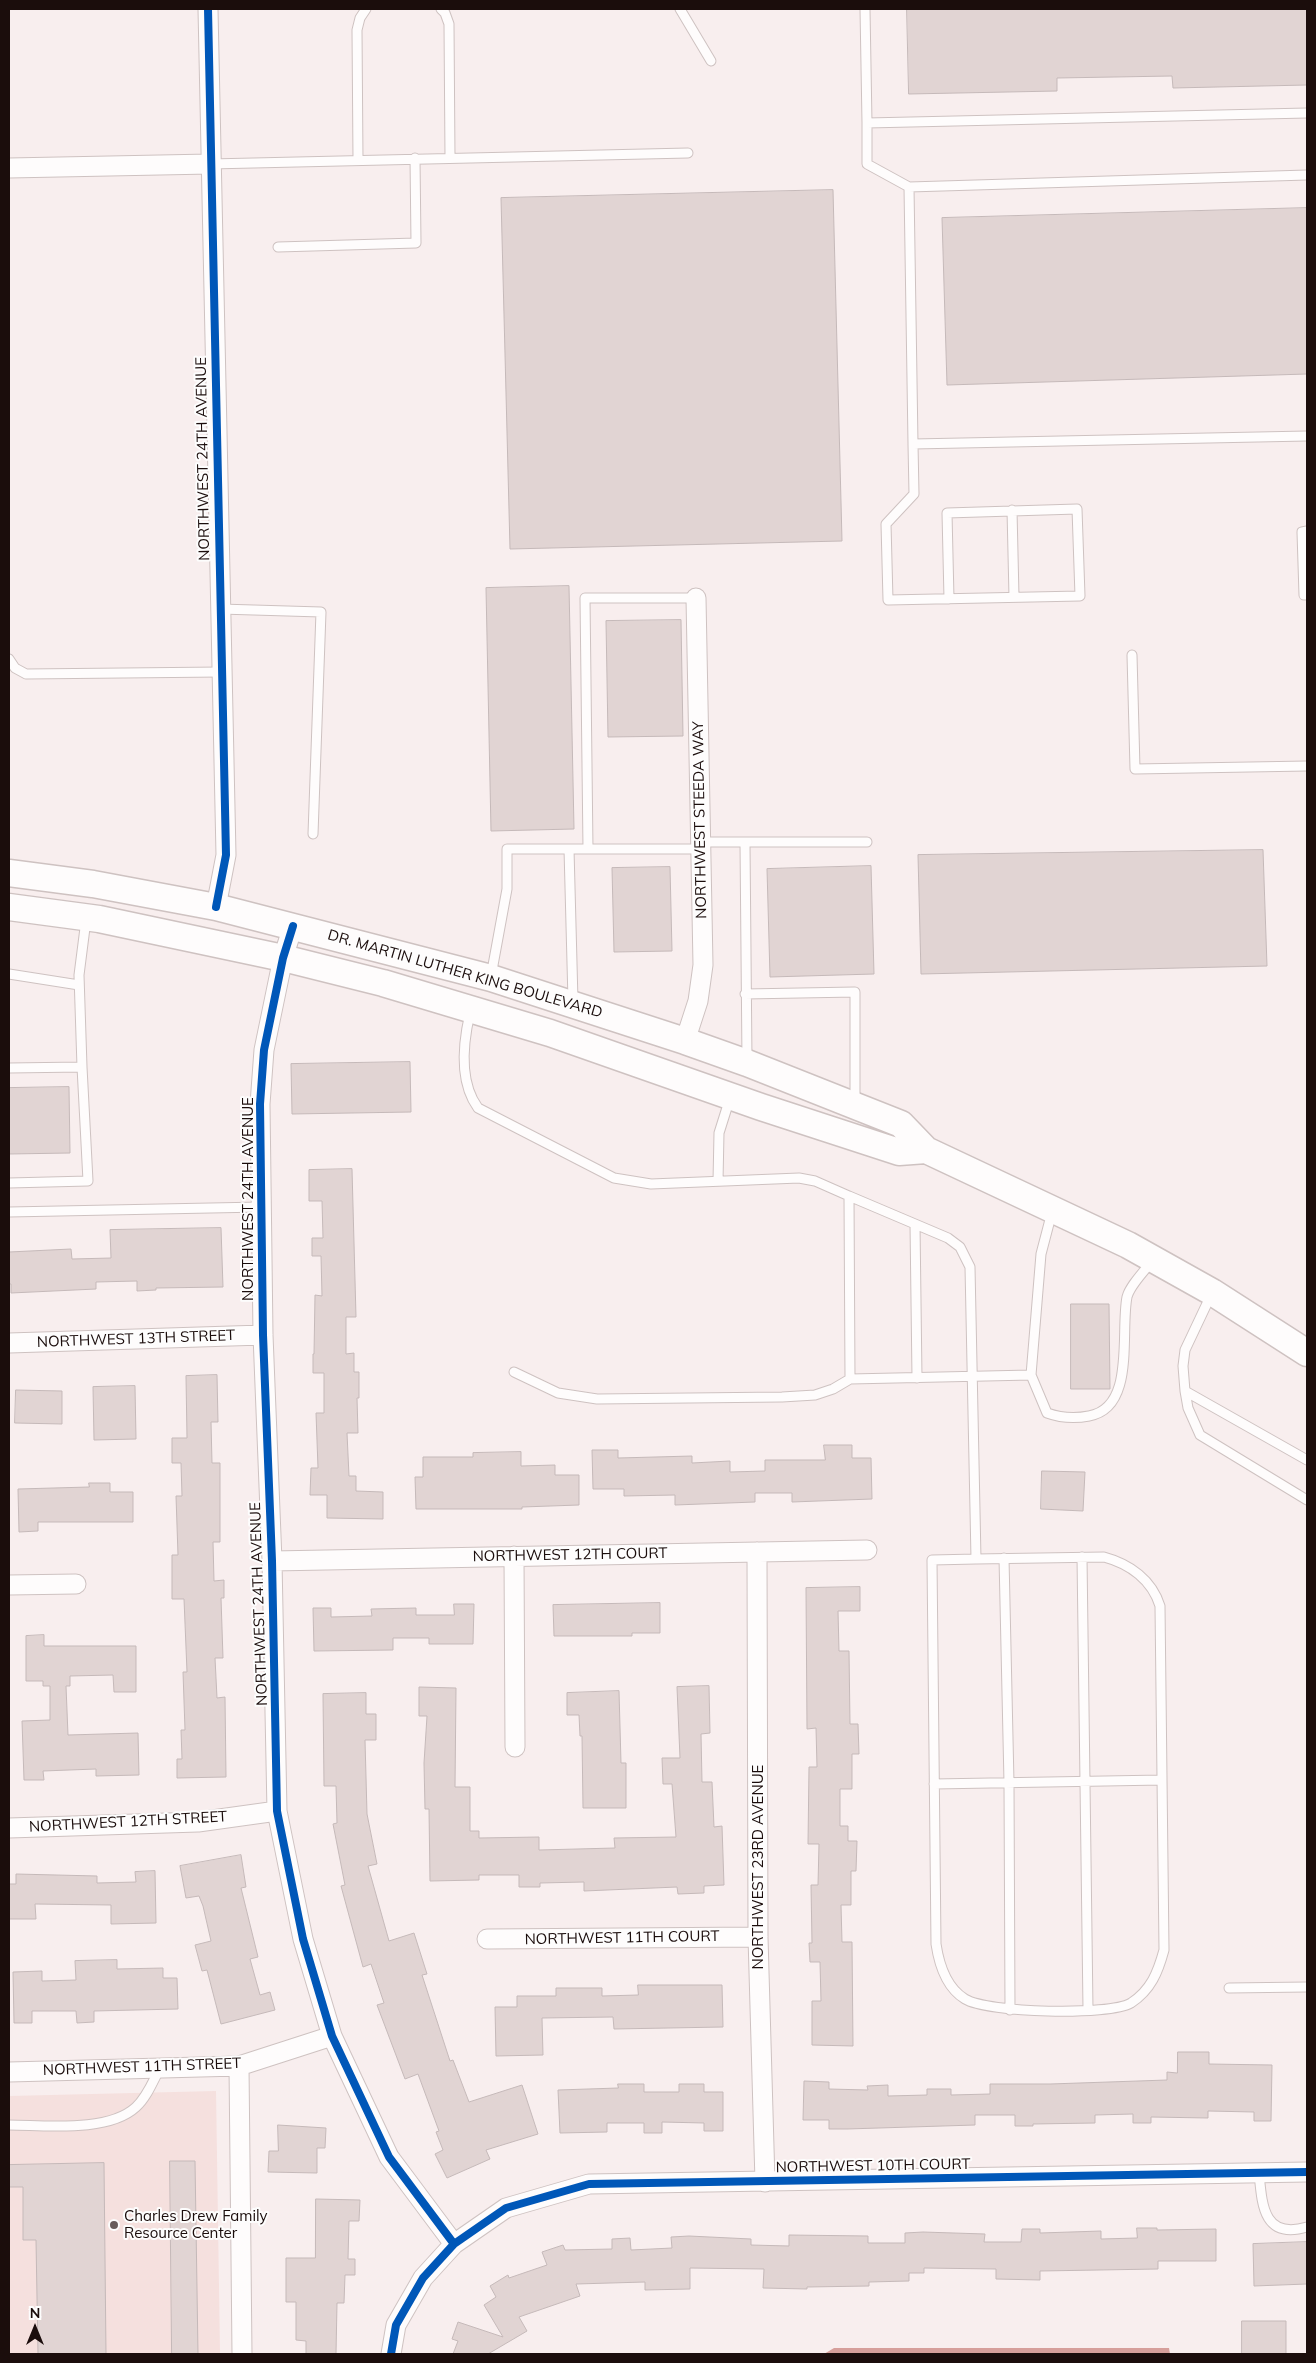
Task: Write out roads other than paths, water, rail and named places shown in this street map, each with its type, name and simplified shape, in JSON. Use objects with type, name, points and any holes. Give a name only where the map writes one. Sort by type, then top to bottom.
[{"type":"main road","name":"DR. MARTIN LUTHER KING BOULEVARD","points":[[9,873],[93,884],[216,907],[293,926],[491,978],[685,1041],[746,1063],[901,1124],[926,1150],[1128,1245],[1212,1292],[1307,1353]]},
{"type":"main road","points":[[14,908],[53,896],[165,914],[216,907]]},
{"type":"main road","name":"DR. MARTIN LUTHER KING BOULEVARD","points":[[14,908],[87,918],[283,958],[383,983],[550,1033],[731,1097],[899,1152],[926,1150]]},
{"type":"street","name":"NORTHWEST 24TH AVENUE","points":[[208,9],[226,855],[216,907]]},
{"type":"street","points":[[9,168],[210,164]]},
{"type":"street","name":"NORTHWEST STEEDA WAY","points":[[685,1041],[698,1002],[704,965],[696,598]]},
{"type":"street","name":"NORTHWEST 24TH AVENUE","points":[[293,926],[283,958],[264,1050],[260,1104],[263,1335],[272,1562],[277,1811],[303,1939],[332,2036],[389,2156],[454,2244]]},
{"type":"street","name":"NORTHWEST 13TH STREET","points":[[9,1343],[263,1335]]},
{"type":"street","name":"NORTHWEST 12TH COURT","points":[[272,1562],[867,1550]]},
{"type":"street","name":"NORTHWEST 23RD AVENUE","points":[[757,1552],[758,1937],[765,2182]]},
{"type":"street","points":[[514,1556],[515,1747]]},
{"type":"street","points":[[9,1586],[76,1584]]},
{"type":"street","name":"NORTHWEST 12TH STREET","points":[[9,1828],[198,1822],[277,1811]]},
{"type":"street","name":"NORTHWEST 11TH COURT","points":[[486,1939],[758,1937]]},
{"type":"street","name":"NORTHWEST 11TH STREET","points":[[9,2072],[239,2066],[332,2036]]},
{"type":"street","points":[[239,2066],[242,2354]]},
{"type":"street","name":"NORTHWEST 10TH COURT","points":[[391,2354],[396,2324],[423,2278],[454,2244],[506,2208],[589,2184],[1307,2172]]},
{"type":"lane","points":[[358,160],[357,30],[360,18],[366,9]]},
{"type":"lane","points":[[441,9],[445,13],[449,24],[450,158]]},
{"type":"lane","points":[[680,9],[711,61]]},
{"type":"lane","points":[[865,9],[867,164],[909,187],[1307,174]]},
{"type":"lane","points":[[867,123],[1307,113]]},
{"type":"lane","points":[[210,164],[688,153]]},
{"type":"lane","points":[[278,247],[416,243],[415,158]]},
{"type":"lane","points":[[909,187],[914,494],[886,524],[888,600],[1080,596],[1077,509],[947,513],[950,598]]},
{"type":"lane","points":[[913,444],[1307,436]]},
{"type":"lane","points":[[1012,510],[1014,597]]},
{"type":"lane","points":[[1307,532],[1302,532],[1304,595],[1307,594]]},
{"type":"lane","points":[[588,849],[585,598],[696,598]]},
{"type":"lane","points":[[220,609],[321,612],[313,834]]},
{"type":"lane","points":[[1132,656],[1135,769],[1307,766]]},
{"type":"lane","points":[[9,659],[15,668],[26,674],[222,672]]},
{"type":"lane","points":[[491,978],[507,889],[507,849],[588,849],[745,843],[867,842]]},
{"type":"lane","points":[[745,843],[746,1063]]},
{"type":"lane","points":[[570,849],[573,1004]]},
{"type":"lane","points":[[9,1183],[88,1181],[79,985],[87,918]]},
{"type":"lane","points":[[9,974],[79,985]]},
{"type":"lane","points":[[745,994],[855,992],[855,1106]]},
{"type":"lane","points":[[471,1010],[466,1033],[466,1072],[469,1092],[478,1108],[614,1178],[651,1184],[799,1178],[815,1181],[948,1238],[960,1247],[970,1267],[976,1559]]},
{"type":"lane","points":[[9,1068],[82,1067]]},
{"type":"lane","points":[[718,1181],[719,1133],[731,1097]]},
{"type":"lane","points":[[849,1196],[850,1379]]},
{"type":"lane","points":[[9,1212],[261,1207]]},
{"type":"lane","points":[[1053,1210],[1041,1254],[1031,1375],[1047,1413],[1068,1418],[1081,1418],[1096,1415],[1108,1406],[1120,1387],[1128,1295],[1153,1260]]},
{"type":"lane","points":[[915,1224],[917,1378]]},
{"type":"lane","points":[[1212,1292],[1185,1350],[1183,1366],[1188,1408],[1200,1435],[1307,1500]]},
{"type":"lane","points":[[514,1372],[558,1394],[597,1399],[782,1397],[815,1394],[833,1389],[850,1379],[1031,1375]]},
{"type":"lane","points":[[1185,1391],[1307,1460]]},
{"type":"lane","points":[[1104,1556],[1129,1567],[1145,1580],[1158,1599],[1160,1606],[1164,1950],[1156,1976],[1139,1997],[1129,2004],[1113,2009],[995,2009],[966,2000],[956,1991],[942,1969],[936,1944],[932,1560],[976,1559],[1104,1556]]},
{"type":"lane","points":[[1082,1557],[1088,2009]]},
{"type":"lane","points":[[1004,1558],[1009,1783],[1010,2010]]},
{"type":"lane","points":[[934,1784],[1162,1780]]},
{"type":"lane","points":[[1229,1988],[1307,1987]]},
{"type":"lane","points":[[9,2125],[90,2124],[127,2114],[137,2106],[146,2094],[160,2068]]},
{"type":"lane","points":[[1259,2173],[1263,2211],[1269,2219],[1280,2227],[1291,2230],[1307,2227]]},
{"type":"place","name":"Charles Drew Family Resource Center","points":[[114,2225]]}]
